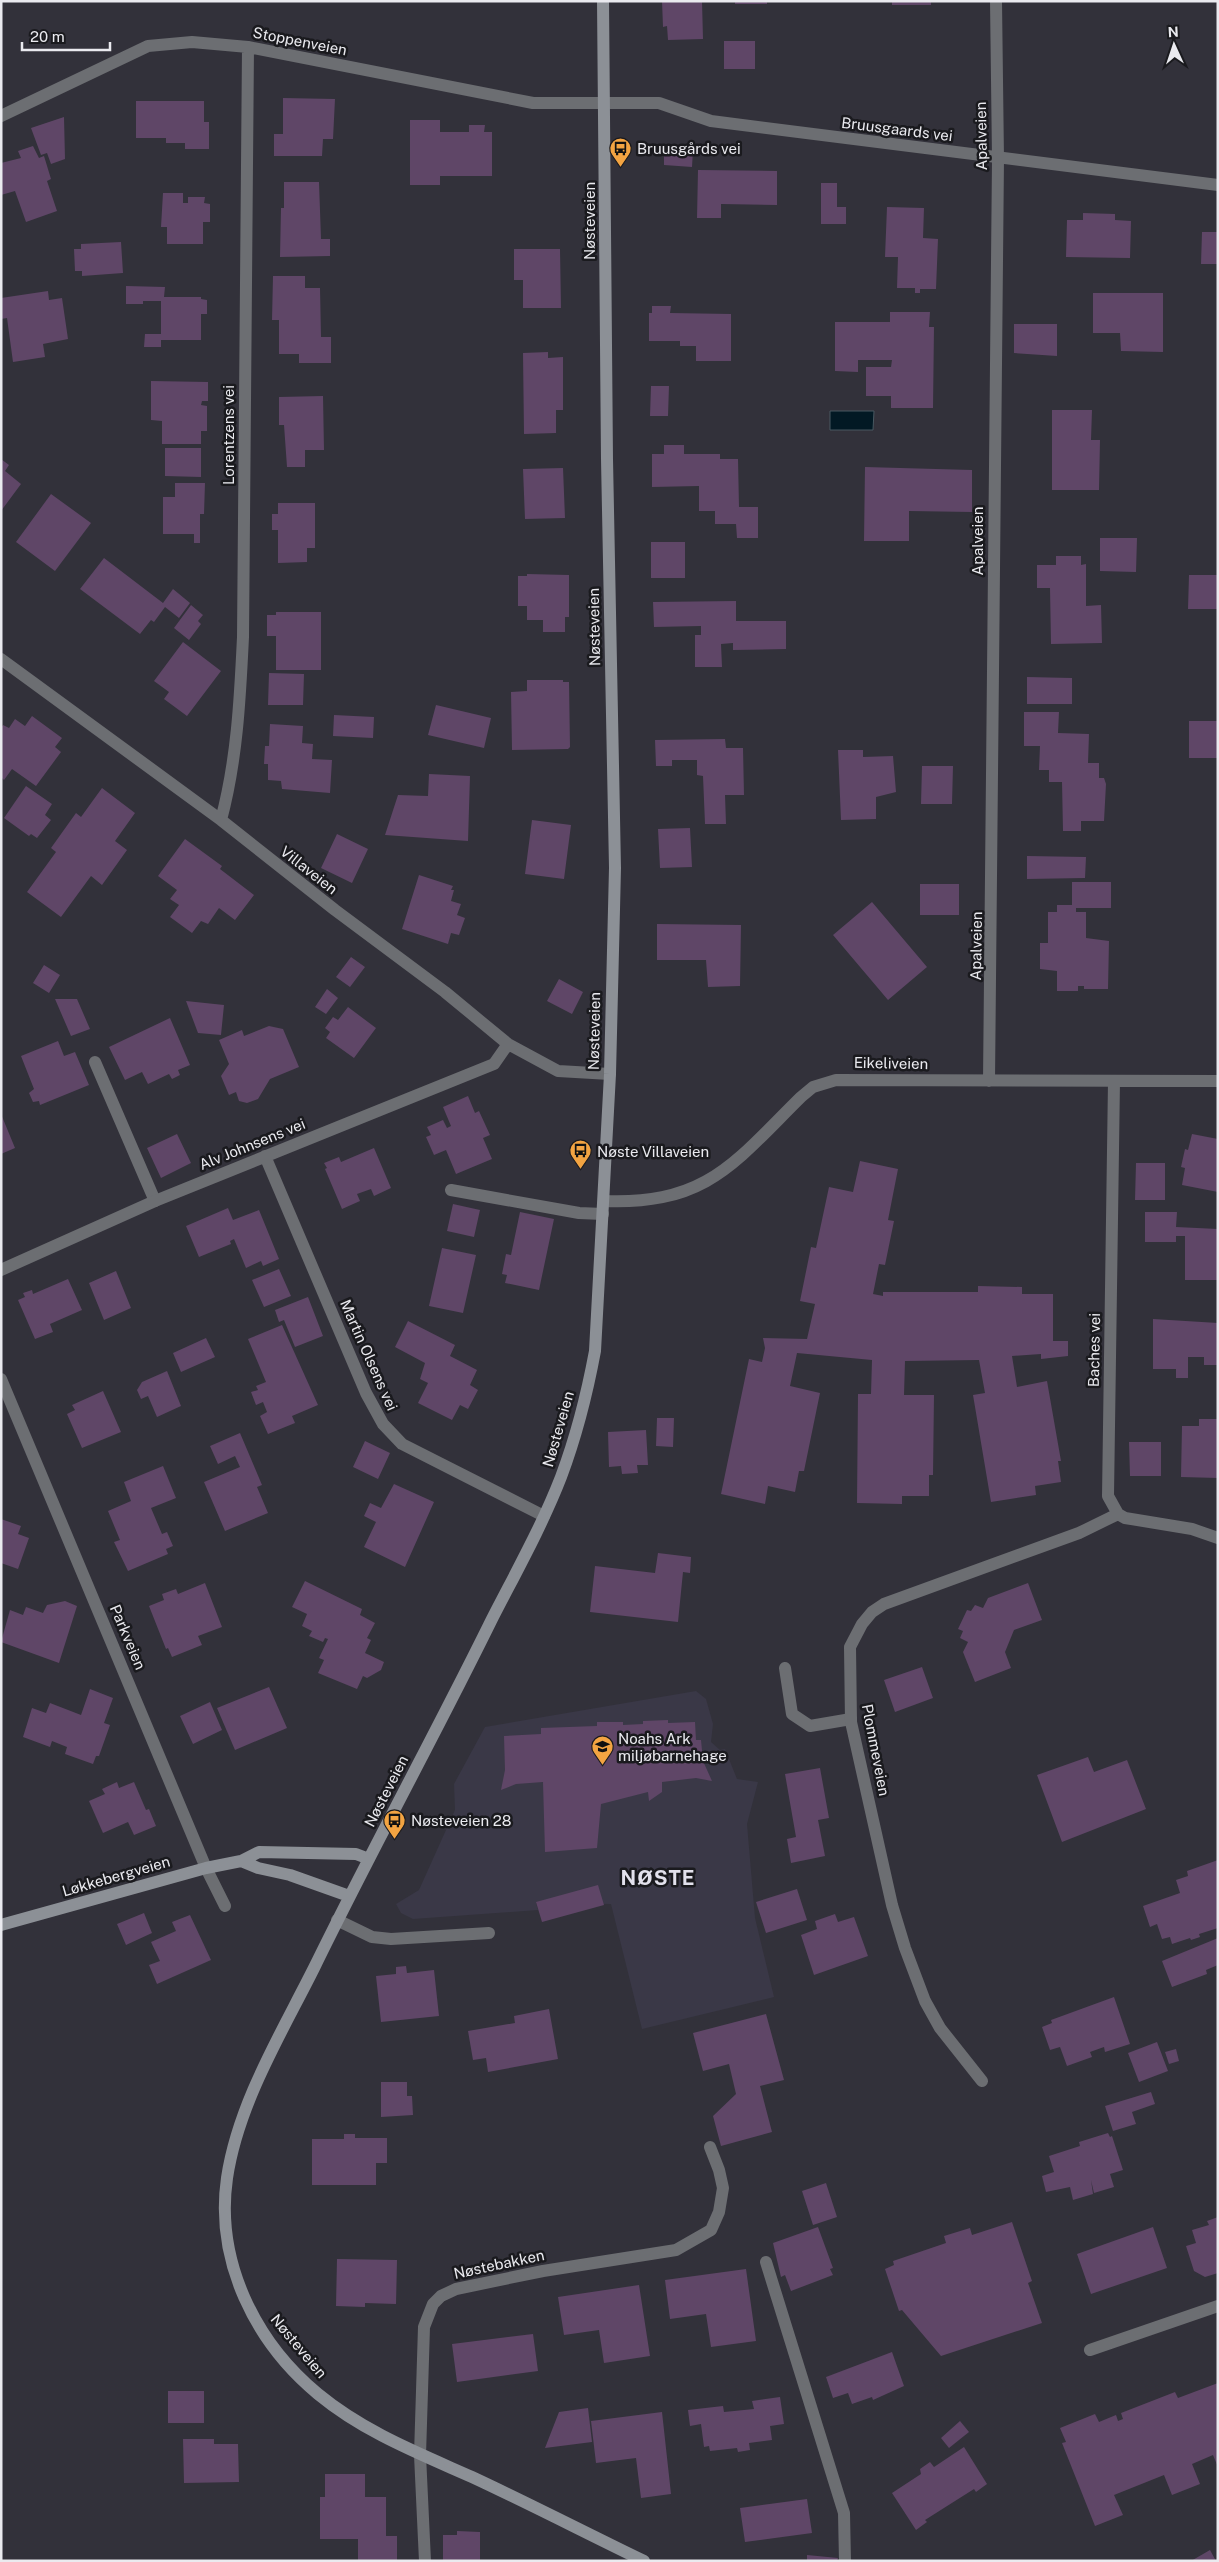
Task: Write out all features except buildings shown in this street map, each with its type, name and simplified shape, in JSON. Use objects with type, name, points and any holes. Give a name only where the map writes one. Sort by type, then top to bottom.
[{"type":"main road","name":"Nøsteveien","points":[[603,1],[607,459],[615,868],[610,1074],[604,1201],[597,1321],[590,1380],[568,1457],[544,1516],[468,1668],[349,1896],[270,2056],[240,2124],[227,2177],[225,2198],[229,2249],[243,2297],[263,2333],[293,2369],[317,2393],[360,2424],[420,2455],[475,2478],[644,2561]]},
{"type":"main road","name":"Løkkebergveien","points":[[1,1925],[206,1868],[241,1861],[259,1852],[356,1854],[369,1859]]},
{"type":"main road","points":[[241,1861],[258,1868],[290,1875],[349,1896]]},
{"type":"street","name":"Apalveien","points":[[989,1081],[998,159],[996,1]]},
{"type":"street","name":"Stoppenveien","points":[[1,116],[148,46],[192,42],[248,47],[534,102],[605,102]]},
{"type":"street","name":"Lorentzens vei","points":[[221,820],[234,764],[240,714],[243,637],[248,47]]},
{"type":"street","name":"Bruusgaards vei","points":[[605,102],[659,103],[711,122],[1218,186]]},
{"type":"street","name":"Villaveien","points":[[1,659],[221,820],[335,910],[445,992],[508,1044],[558,1071],[610,1074]]},
{"type":"street","name":"Alv Johnsens vei","points":[[1,1270],[155,1201],[494,1064],[508,1044]]},
{"type":"street","points":[[94,1062],[155,1201]]},
{"type":"street","name":"Eikeliveien","points":[[604,1201],[652,1199],[676,1194],[710,1180],[729,1167],[801,1097],[813,1087],[825,1082],[850,1079],[1218,1081]]},
{"type":"street","name":"Baches vei","points":[[1114,1081],[1113,1242],[1107,1482],[1110,1502],[1118,1514]]},
{"type":"street","name":"Martin Olsens vei","points":[[265,1156],[366,1393],[383,1424],[402,1444],[544,1516]]},
{"type":"street","points":[[451,1190],[579,1213],[603,1214]]},
{"type":"street","name":"Parkveien","points":[[1,1380],[206,1868],[226,1906]]},
{"type":"street","points":[[1118,1514],[1125,1518],[1192,1529],[1218,1538]]},
{"type":"street","name":"Plommeveien","points":[[982,2081],[940,2028],[925,2001],[905,1948],[892,1906],[851,1719],[850,1648],[855,1634],[872,1612],[884,1604],[938,1582],[1079,1533],[1118,1514]]},
{"type":"street","points":[[785,1668],[792,1714],[810,1726],[851,1719]]},
{"type":"street","points":[[337,1920],[372,1937],[391,1939],[489,1933]]},
{"type":"street","name":"Nøstebakken","points":[[425,2561],[420,2455],[424,2327],[433,2304],[440,2296],[456,2289],[543,2271],[676,2250],[711,2230],[719,2212],[722,2188],[719,2170],[710,2147]]},
{"type":"street","points":[[766,2262],[844,2513],[845,2561]]},
{"type":"street","points":[[1090,2350],[1218,2306]]},
{"type":"shaded area","points":[[696,1691],[706,1699],[713,1724],[711,1742],[720,1750],[725,1749],[737,1779],[758,1782],[747,1824],[755,1918],[774,1997],[642,2029],[611,1904],[536,1903],[538,1910],[413,1919],[401,1913],[396,1904],[419,1890],[455,1810],[454,1784],[485,1727]]},
{"type":"water","points":[[830,411],[874,411],[873,430],[830,430]]},
{"type":"place","name":"Bruusgårds vei","points":[[621,167]]},
{"type":"place","name":"Nøste Villaveien","points":[[581,1170]]},
{"type":"place","name":"Noahs Ark miljøbarnehage","points":[[602,1766]]},
{"type":"place","name":"Nøsteveien 28","points":[[395,1839]]},
{"type":"district","name":"NØSTE","points":[[658,1878]]}]
